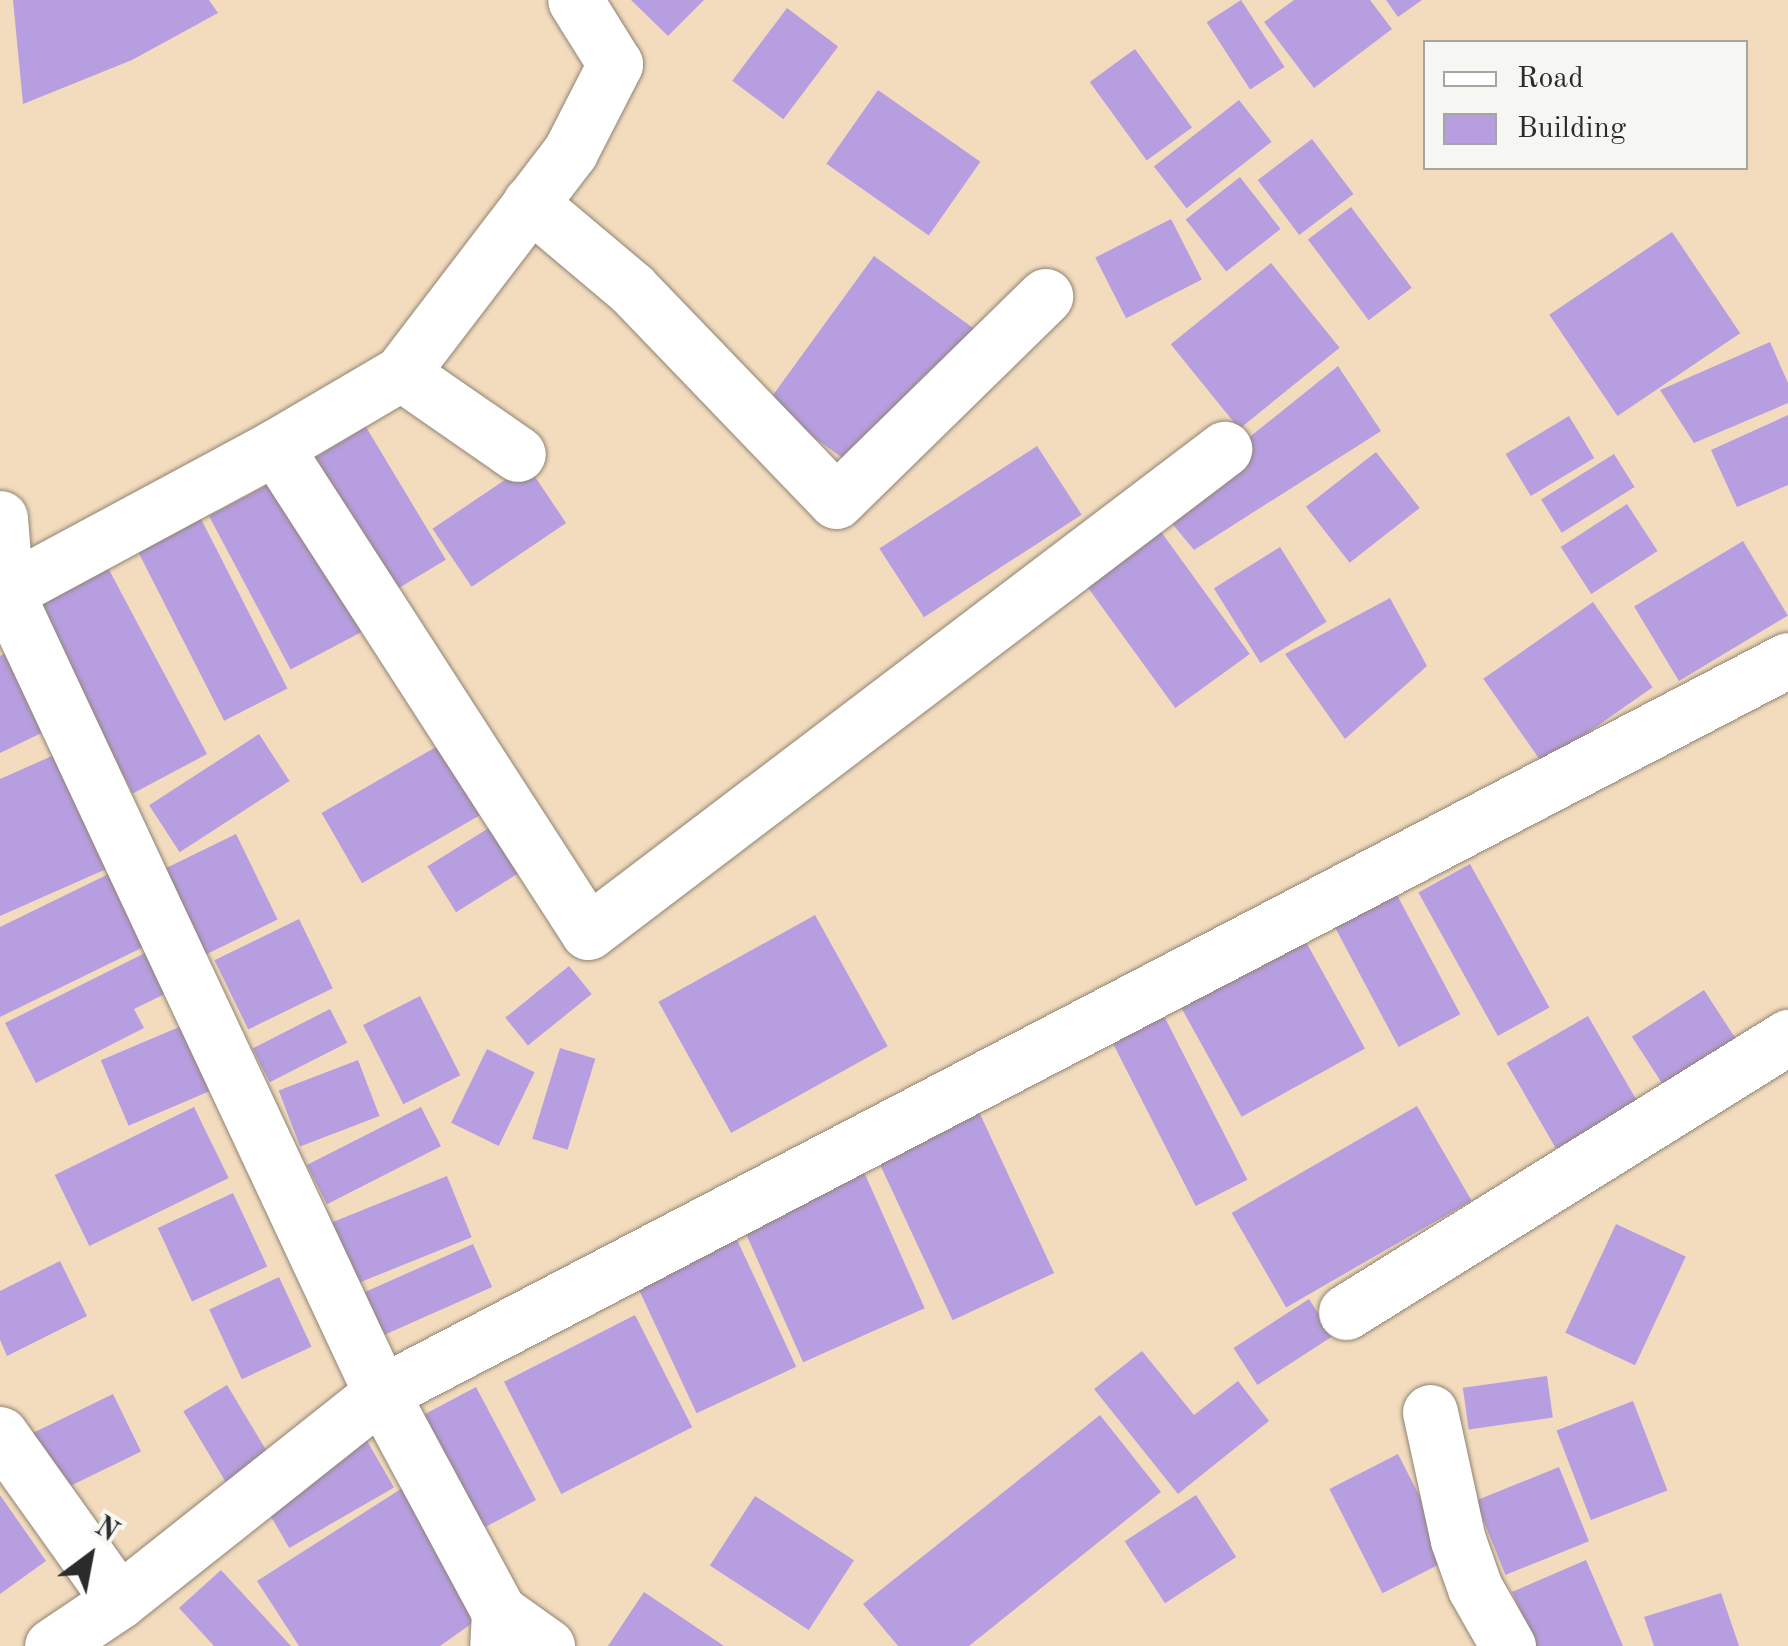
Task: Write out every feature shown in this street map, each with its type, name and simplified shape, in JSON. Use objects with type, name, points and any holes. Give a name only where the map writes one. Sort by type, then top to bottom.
[{"type":"street","points":[[3,588],[275,447],[401,373],[570,152],[615,64],[575,0]]},
{"type":"street","points":[[530,203],[632,289],[836,500],[1045,296]]},
{"type":"street","points":[[401,373],[518,454]]},
{"type":"street","points":[[275,447],[588,932],[1224,449]]},
{"type":"street","points":[[0,518],[3,588],[381,1394],[498,1629],[547,1646]]},
{"type":"street","points":[[52,1646],[119,1601],[381,1394],[1788,660]]},
{"type":"street","points":[[1346,1312],[1788,1037]]},
{"type":"street","points":[[1430,1412],[1458,1540],[1475,1588],[1508,1646]]},
{"type":"street","points":[[0,1434],[119,1601]]},
{"type":"building","points":[[13,0],[209,0],[218,13],[132,60],[23,104]]},
{"type":"building","points":[[631,0],[704,0],[668,36]]},
{"type":"building","points":[[1241,0],[1285,67],[1250,89],[1207,22]]},
{"type":"building","points":[[1294,0],[1370,0],[1392,29],[1314,88],[1264,22]]},
{"type":"building","points":[[1386,0],[1422,0],[1398,17]]},
{"type":"building","points":[[787,8],[838,47],[783,119],[732,81]]},
{"type":"building","points":[[1135,49],[1192,127],[1147,160],[1090,82]]},
{"type":"building","points":[[878,90],[980,162],[929,235],[826,164]]},
{"type":"building","points":[[1239,100],[1272,142],[1187,208],[1154,166]]},
{"type":"building","points":[[1312,139],[1354,194],[1299,235],[1258,180]]},
{"type":"building","points":[[1240,177],[1281,229],[1226,271],[1186,219]]},
{"type":"building","points":[[1351,207],[1412,288],[1369,320],[1308,239]]},
{"type":"building","points":[[1171,219],[1202,280],[1126,318],[1095,258]]},
{"type":"building","points":[[1672,232],[1740,333],[1618,416],[1549,315]]},
{"type":"building","points":[[874,256],[978,331],[871,478],[767,403]]},
{"type":"building","points":[[1271,263],[1340,348],[1239,429],[1171,344]]},
{"type":"building","points":[[1770,342],[1788,383],[1788,403],[1694,443],[1660,390]]},
{"type":"building","points":[[1338,366],[1381,431],[1194,550],[1160,509]]},
{"type":"building","points":[[1788,415],[1788,485],[1737,507],[1711,450]]},
{"type":"building","points":[[1569,416],[1594,458],[1531,496],[1506,454]]},
{"type":"building","points":[[366,427],[446,560],[378,601],[298,468]]},
{"type":"building","points":[[1037,446],[1082,515],[924,617],[879,548]]},
{"type":"building","points":[[1376,452],[1420,508],[1350,563],[1306,507]]},
{"type":"building","points":[[1614,454],[1635,487],[1562,533],[1541,500]]},
{"type":"building","points":[[527,465],[566,523],[472,587],[432,529]]},
{"type":"building","points":[[284,476],[366,630],[291,670],[209,516]]},
{"type":"building","points":[[1627,504],[1657,551],[1591,594],[1561,547]]},
{"type":"building","points":[[198,513],[287,689],[224,721],[135,545]]},
{"type":"building","points":[[1151,518],[1250,654],[1175,708],[1077,572]]},
{"type":"building","points":[[1743,541],[1788,616],[1679,681],[1634,606]]},
{"type":"building","points":[[1280,547],[1327,622],[1260,663],[1214,588]]},
{"type":"building","points":[[107,566],[207,754],[133,794],[33,605]]},
{"type":"building","points":[[1390,598],[1427,666],[1345,739],[1285,654]]},
{"type":"building","points":[[1593,602],[1653,687],[1543,764],[1483,679]]},
{"type":"building","points":[[18,648],[54,727],[0,753],[0,656]]},
{"type":"building","points":[[259,734],[289,781],[180,852],[149,805]]},
{"type":"building","points":[[448,740],[488,810],[362,883],[322,813]]},
{"type":"building","points":[[61,752],[113,866],[0,916],[0,779]]},
{"type":"building","points":[[508,816],[537,862],[456,912],[427,866]]},
{"type":"building","points":[[236,834],[278,919],[198,958],[156,873]]},
{"type":"building","points":[[1470,864],[1550,1007],[1498,1036],[1418,893]]},
{"type":"building","points":[[127,865],[164,937],[0,1017],[0,927]]},
{"type":"building","points":[[1397,895],[1460,1014],[1399,1047],[1335,928]]},
{"type":"building","points":[[815,915],[888,1046],[731,1133],[658,1002]]},
{"type":"building","points":[[299,919],[333,988],[248,1029],[215,960]]},
{"type":"building","points":[[1301,933],[1365,1048],[1242,1117],[1178,1001]]},
{"type":"building","points":[[151,950],[171,991],[134,1009],[144,1028],[36,1083],[5,1023]]},
{"type":"building","points":[[569,966],[592,994],[528,1046],[505,1018]]},
{"type":"building","points":[[1704,990],[1745,1054],[1673,1101],[1632,1037]]},
{"type":"building","points":[[420,996],[460,1075],[403,1104],[363,1025]]},
{"type":"building","points":[[330,1009],[347,1043],[270,1082],[252,1048]]},
{"type":"building","points":[[1163,1014],[1247,1180],[1196,1206],[1111,1040]]},
{"type":"building","points":[[1588,1016],[1638,1102],[1556,1149],[1507,1063]]},
{"type":"building","points":[[191,1022],[219,1087],[129,1126],[101,1060]]},
{"type":"building","points":[[560,1048],[595,1059],[568,1150],[532,1139]]},
{"type":"building","points":[[487,1049],[535,1072],[499,1146],[451,1123]]},
{"type":"building","points":[[358,1060],[380,1116],[300,1146],[279,1090]]},
{"type":"building","points":[[973,1099],[1054,1273],[953,1320],[871,1146]]},
{"type":"building","points":[[1417,1106],[1472,1200],[1286,1307],[1232,1213]]},
{"type":"building","points":[[194,1107],[229,1178],[89,1246],[55,1175]]},
{"type":"building","points":[[421,1107],[441,1146],[327,1204],[307,1165]]},
{"type":"building","points":[[860,1163],[925,1308],[803,1362],[738,1217]]},
{"type":"building","points":[[447,1176],[472,1237],[348,1287],[324,1226]]},
{"type":"building","points":[[233,1193],[267,1266],[192,1301],[158,1228]]},
{"type":"building","points":[[1616,1224],[1686,1257],[1635,1365],[1565,1333]]},
{"type":"building","points":[[732,1229],[796,1367],[697,1413],[632,1275]]},
{"type":"building","points":[[473,1244],[492,1287],[381,1337],[362,1294]]},
{"type":"building","points":[[60,1261],[87,1316],[7,1356],[0,1340],[0,1291]]},
{"type":"building","points":[[279,1277],[312,1347],[242,1379],[209,1310]]},
{"type":"building","points":[[1309,1299],[1333,1336],[1257,1385],[1234,1348]]},
{"type":"building","points":[[635,1315],[692,1427],[561,1494],[504,1382]]},
{"type":"building","points":[[1142,1351],[1194,1415],[1238,1381],[1269,1421],[1178,1494],[1094,1389]]},
{"type":"building","points":[[1547,1376],[1553,1418],[1469,1429],[1463,1388]]},
{"type":"building","points":[[227,1385],[274,1464],[231,1490],[183,1411]]},
{"type":"building","points":[[476,1387],[536,1500],[465,1538],[404,1425]]},
{"type":"building","points":[[113,1394],[141,1452],[51,1495],[23,1438]]},
{"type":"building","points":[[1633,1401],[1667,1491],[1591,1520],[1556,1430]]},
{"type":"building","points":[[1100,1415],[1161,1492],[969,1646],[898,1646],[863,1604]]},
{"type":"building","points":[[366,1439],[394,1487],[289,1548],[261,1500]]},
{"type":"building","points":[[1398,1454],[1451,1558],[1383,1593],[1329,1489]]},
{"type":"building","points":[[1559,1467],[1589,1541],[1506,1575],[1476,1501]]},
{"type":"building","points":[[404,1487],[485,1614],[440,1646],[299,1646],[257,1581]]},
{"type":"building","points":[[0,1495],[46,1561],[0,1594]]},
{"type":"building","points":[[1196,1495],[1236,1557],[1165,1603],[1125,1541]]},
{"type":"building","points":[[755,1496],[854,1560],[809,1630],[710,1566]]},
{"type":"building","points":[[1586,1560],[1623,1646],[1536,1646],[1512,1592]]},
{"type":"building","points":[[221,1570],[291,1646],[214,1646],[179,1608]]},
{"type":"building","points":[[644,1592],[724,1646],[608,1646]]},
{"type":"building","points":[[1721,1593],[1739,1646],[1654,1646],[1644,1617]]}]
